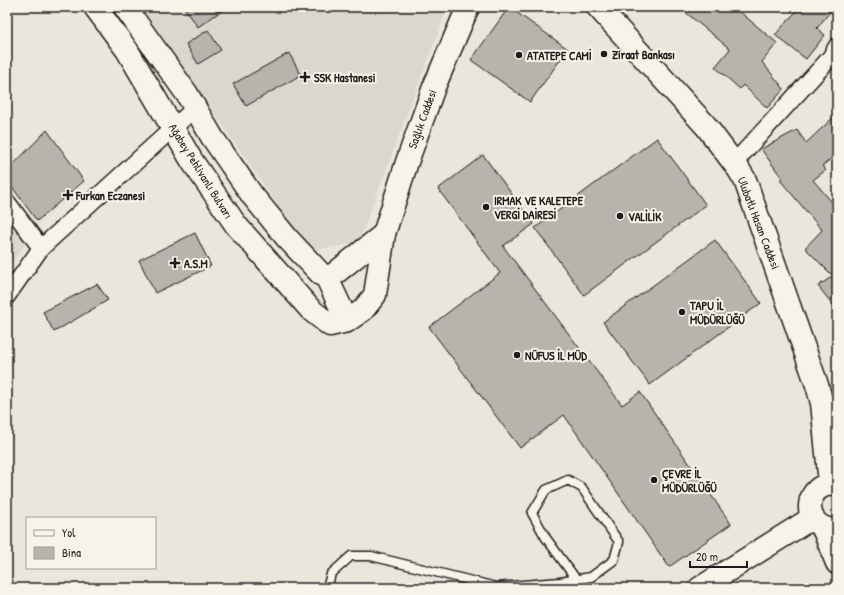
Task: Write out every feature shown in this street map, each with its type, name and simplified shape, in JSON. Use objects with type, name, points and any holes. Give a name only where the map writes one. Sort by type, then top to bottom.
[{"type":"street","name":"Ağabey Pehlivanlı Bulvarı","points":[[95,7],[130,56],[207,184],[236,225],[311,310],[330,325],[347,321]]},
{"type":"street","points":[[125,7],[252,194],[287,238],[321,274],[327,278],[347,321]]},
{"type":"street","name":"Sağlık Caddesi","points":[[347,321],[363,310],[375,295],[384,234],[407,162],[432,94],[468,7]]},
{"type":"street","name":"Ulubatlı Hasan Caddesi","points":[[598,7],[706,126],[745,180],[818,385],[822,402],[833,485]]},
{"type":"street","points":[[734,163],[830,58],[837,46]]},
{"type":"street","points":[[7,296],[41,248],[195,108]]},
{"type":"street","points":[[7,202],[41,248]]},
{"type":"street","points":[[327,278],[333,275],[384,234]]},
{"type":"street","points":[[833,485],[824,486],[817,490],[812,496],[810,511],[824,525],[837,563]]},
{"type":"street","points":[[700,588],[824,525]]},
{"type":"lane","points":[[326,588],[331,574],[351,556],[371,556],[496,587],[576,579],[591,576],[614,560],[618,542],[582,488],[568,480],[546,490],[532,512],[546,538],[576,579]]},
{"type":"shaded area","name":"SSK Hastanesi","points":[[141,7],[448,7],[358,243],[309,251]]},
{"type":"shaded area","points":[[7,216],[26,243],[7,270]]},
{"type":"building","points":[[184,7],[227,7],[198,27]]},
{"type":"building","name":"ATATEPE CAMİ","points":[[509,7],[568,49],[530,102],[471,60]]},
{"type":"building","points":[[679,7],[734,7],[777,43],[762,62],[784,89],[767,108],[743,85],[740,89],[715,67],[730,49]]},
{"type":"building","points":[[800,7],[834,7],[817,28],[825,35],[806,59],[775,35]]},
{"type":"building","points":[[208,30],[221,50],[198,64],[186,44]]},
{"type":"building","points":[[289,53],[301,75],[246,106],[233,84]]},
{"type":"building","points":[[837,114],[837,154],[822,166],[826,170],[813,180],[837,208],[837,310],[818,286],[833,276],[805,248],[822,230],[780,180],[782,178],[761,149],[797,130],[806,143]]},
{"type":"building","points":[[47,130],[84,181],[37,221],[7,180],[7,171]]},
{"type":"building","name":"VALİLİK","points":[[657,138],[706,205],[584,295],[535,228]]},
{"type":"building","points":[[483,155],[534,224],[503,246],[622,405],[640,392],[731,524],[669,567],[564,415],[520,448],[429,327],[500,273],[438,189]]},
{"type":"building","name":"A.S.M","points":[[195,233],[211,266],[155,293],[139,260]]},
{"type":"building","name":"TAPU İL MÜDÜRLÜĞÜ","points":[[715,240],[761,303],[650,385],[603,322]]},
{"type":"building","points":[[97,284],[108,300],[54,332],[43,312]]},
{"type":"place","name":"Ziraat Bankası","points":[[604,54]]},
{"type":"place","name":"ATATEPE CAMİ","points":[[519,55]]},
{"type":"place","name":"SSK Hastanesi","points":[[305,77]]},
{"type":"place","name":"Furkan Eczanesi","points":[[68,195]]},
{"type":"place","name":"IRMAK VE KALETEPE VERGİ DAİRESİ","points":[[486,207]]},
{"type":"place","name":"VALİLİK","points":[[620,216]]},
{"type":"place","name":"A.S.M","points":[[175,263]]},
{"type":"place","name":"TAPU İL MÜDÜRLÜĞÜ","points":[[682,312]]},
{"type":"place","name":"NÜFUS İL MÜD","points":[[517,355]]},
{"type":"place","name":"ÇEVRE İL MÜDÜRLÜĞÜ","points":[[654,480]]}]
